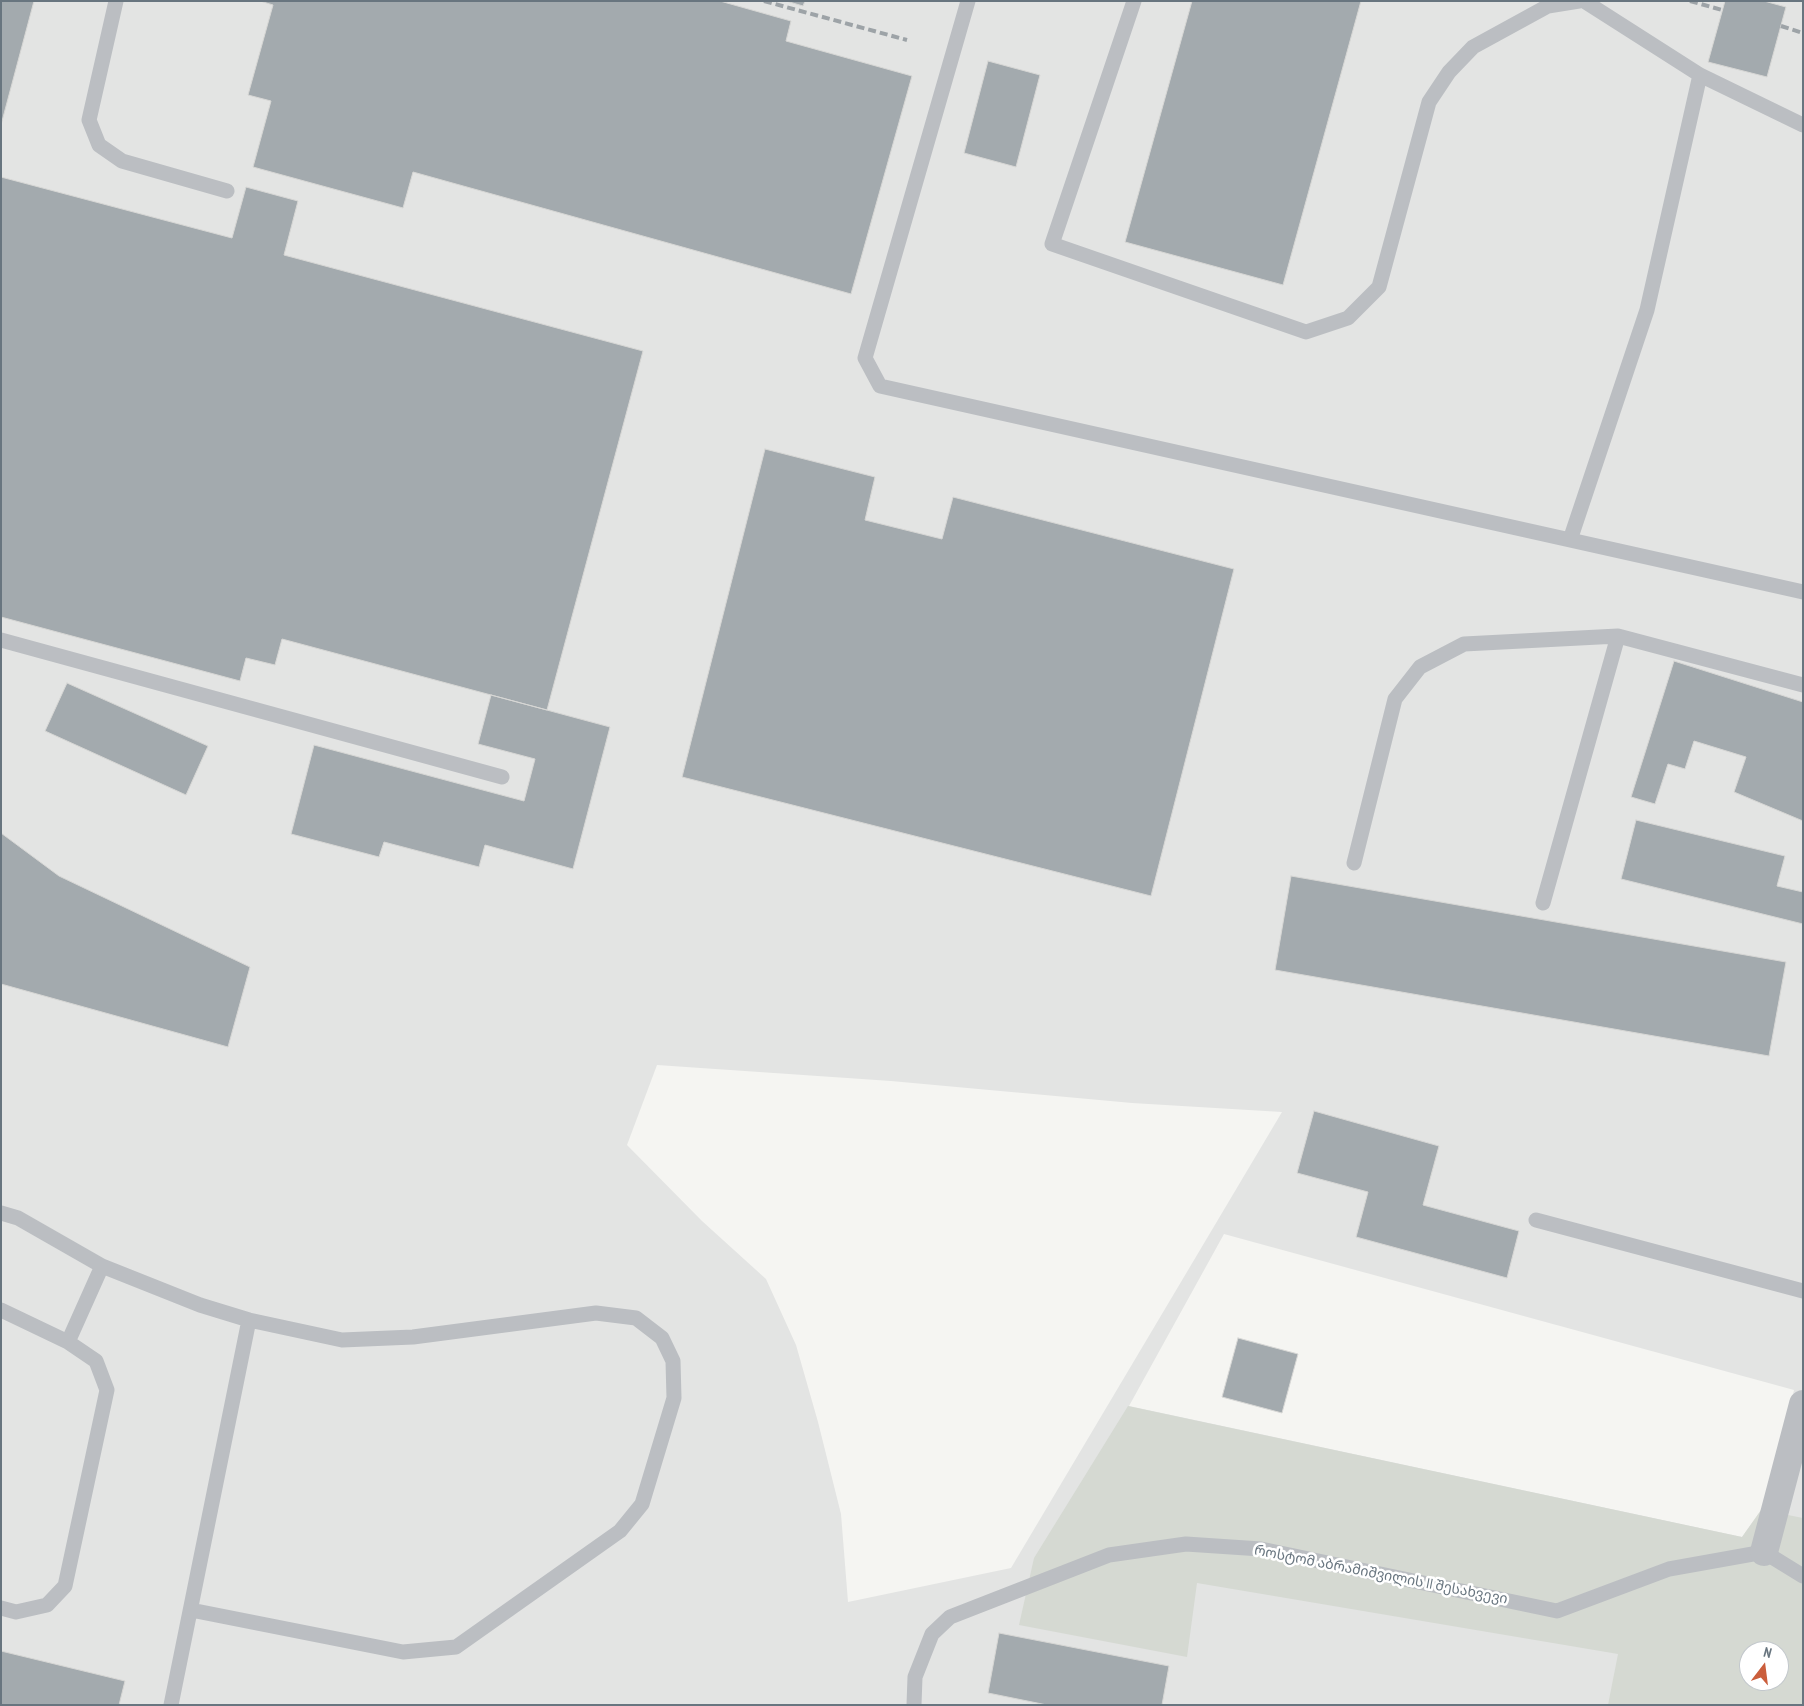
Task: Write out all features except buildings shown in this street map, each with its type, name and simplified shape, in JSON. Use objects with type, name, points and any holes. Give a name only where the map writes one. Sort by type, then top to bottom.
[{"type":"street","points":[[1764,1552],[1803,1404]]},
{"type":"lane","points":[[116,1],[89,120],[99,145],[122,161],[227,191]]},
{"type":"lane","points":[[968,1],[865,358],[880,386],[1803,592]]},
{"type":"lane","points":[[1134,1],[1052,244],[1306,332],[1348,318],[1379,287],[1428,102],[1449,72],[1473,47],[1548,6],[1579,1]]},
{"type":"lane","points":[[1584,1],[1700,75],[1803,125]]},
{"type":"lane","points":[[1570,540],[1647,310],[1700,75]]},
{"type":"lane","points":[[1354,863],[1395,699],[1420,667],[1464,644],[1618,636],[1803,685]]},
{"type":"lane","points":[[1542,903],[1618,636]]},
{"type":"lane","points":[[1,640],[502,777]]},
{"type":"lane","points":[[1,1213],[18,1218],[102,1266],[200,1305],[249,1320],[342,1340],[413,1337],[596,1313],[636,1318],[662,1338],[673,1361],[674,1398],[642,1504],[620,1531],[456,1646],[403,1652],[191,1610]]},
{"type":"lane","points":[[1536,1220],[1803,1291]]},
{"type":"lane","points":[[68,1342],[102,1266]]},
{"type":"lane","points":[[1,1310],[68,1342],[96,1361],[107,1390],[65,1586],[46,1605],[16,1612],[1,1608]]},
{"type":"lane","points":[[171,1705],[249,1320]]},
{"type":"lane","name":"როსტომ აბრამიშვილის II შესახვევი","points":[[914,1705],[915,1677],[932,1634],[950,1617],[1109,1555],[1186,1544],[1261,1548],[1557,1611],[1669,1569],[1764,1552]]},
{"type":"lane","points":[[1764,1552],[1803,1576]]},
{"type":"shaded area","points":[[1,1],[1803,1],[1803,1705],[1,1705]],"holes":[[[657,1065],[891,1081],[1132,1103],[1282,1112],[1011,1568],[848,1602],[841,1514],[818,1422],[796,1345],[766,1279],[702,1221],[627,1145]],[[1224,1234],[1794,1390],[1766,1503],[1742,1537],[1129,1406]]]},
{"type":"shaded area","points":[[1128,1406],[1742,1537],[1766,1503],[1783,1514],[1803,1518],[1803,1705],[1608,1705],[1618,1654],[1197,1583],[1187,1657],[1019,1625],[1034,1558]]},
{"type":"railway","points":[[764,1],[907,40]]},
{"type":"railway","points":[[1690,1],[1722,10]]},
{"type":"railway","points":[[1781,26],[1803,33]]}]
